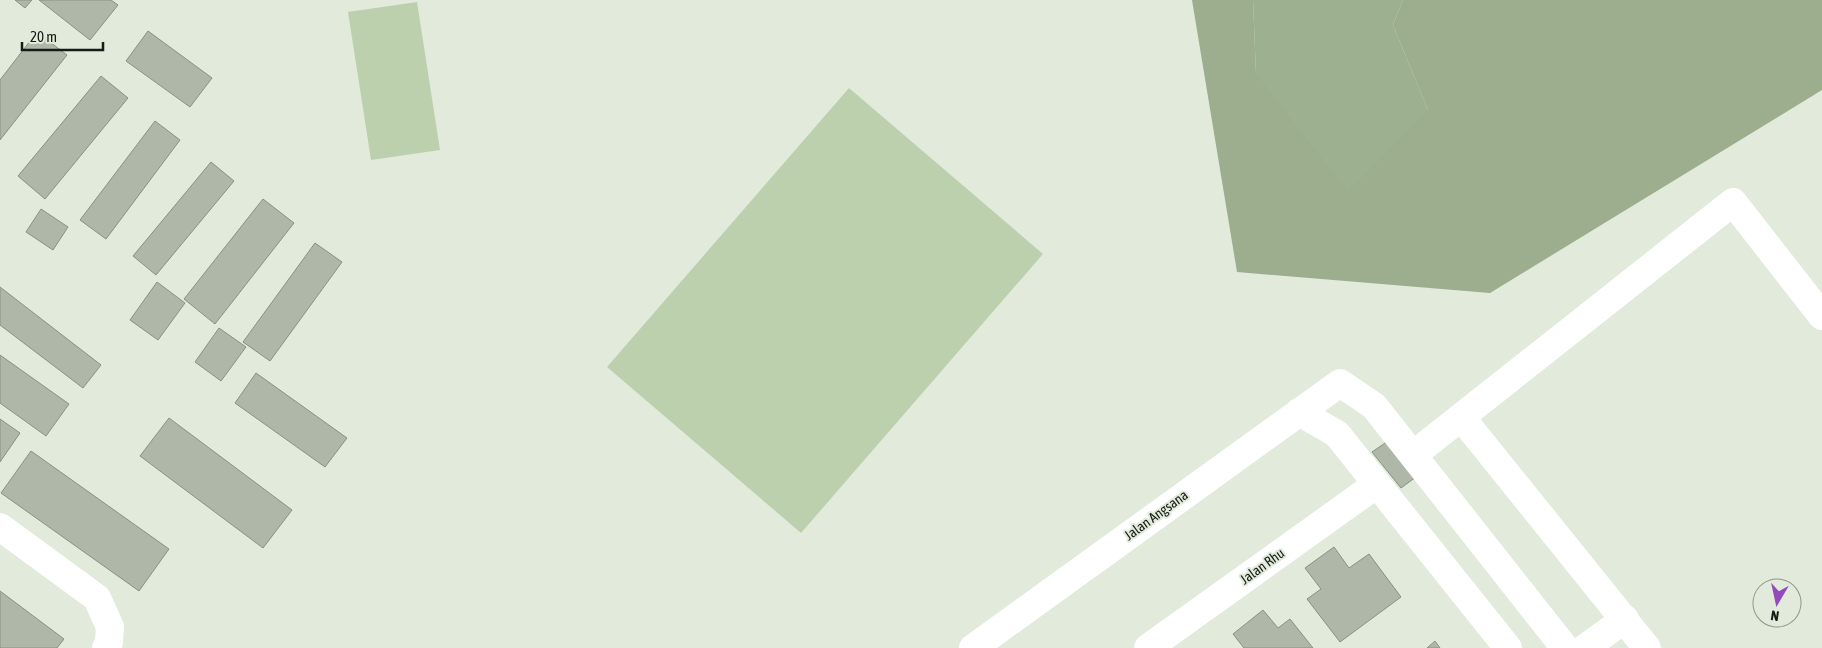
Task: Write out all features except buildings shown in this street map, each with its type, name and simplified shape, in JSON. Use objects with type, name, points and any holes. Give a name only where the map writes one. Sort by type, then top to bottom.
[{"type":"lane","points":[[1565,648],[1413,456],[1733,202],[1822,316]]},
{"type":"lane","name":"Jalan Angsana","points":[[973,648],[1340,383],[1374,406],[1413,456]]},
{"type":"lane","points":[[1299,412],[1337,434],[1508,648]]},
{"type":"lane","points":[[1461,417],[1647,648]]},
{"type":"lane","name":"Jalan Rhu","points":[[1148,648],[1377,484]]},
{"type":"lane","points":[[0,527],[96,598],[110,627],[109,642],[106,648]]},
{"type":"lane","points":[[1585,648],[1625,619]]},
{"type":"shaded area","points":[[1192,0],[1253,0],[1256,74],[1428,110],[1393,25],[1403,0],[1822,0],[1822,90],[1490,293],[1237,272]]},
{"type":"shaded area","points":[[1253,0],[1403,0],[1393,25],[1428,110],[1348,192],[1256,74]]},
{"type":"shaded area","points":[[417,2],[440,150],[371,160],[348,12]]},
{"type":"shaded area","points":[[849,88],[1043,254],[801,533],[607,367]]}]
